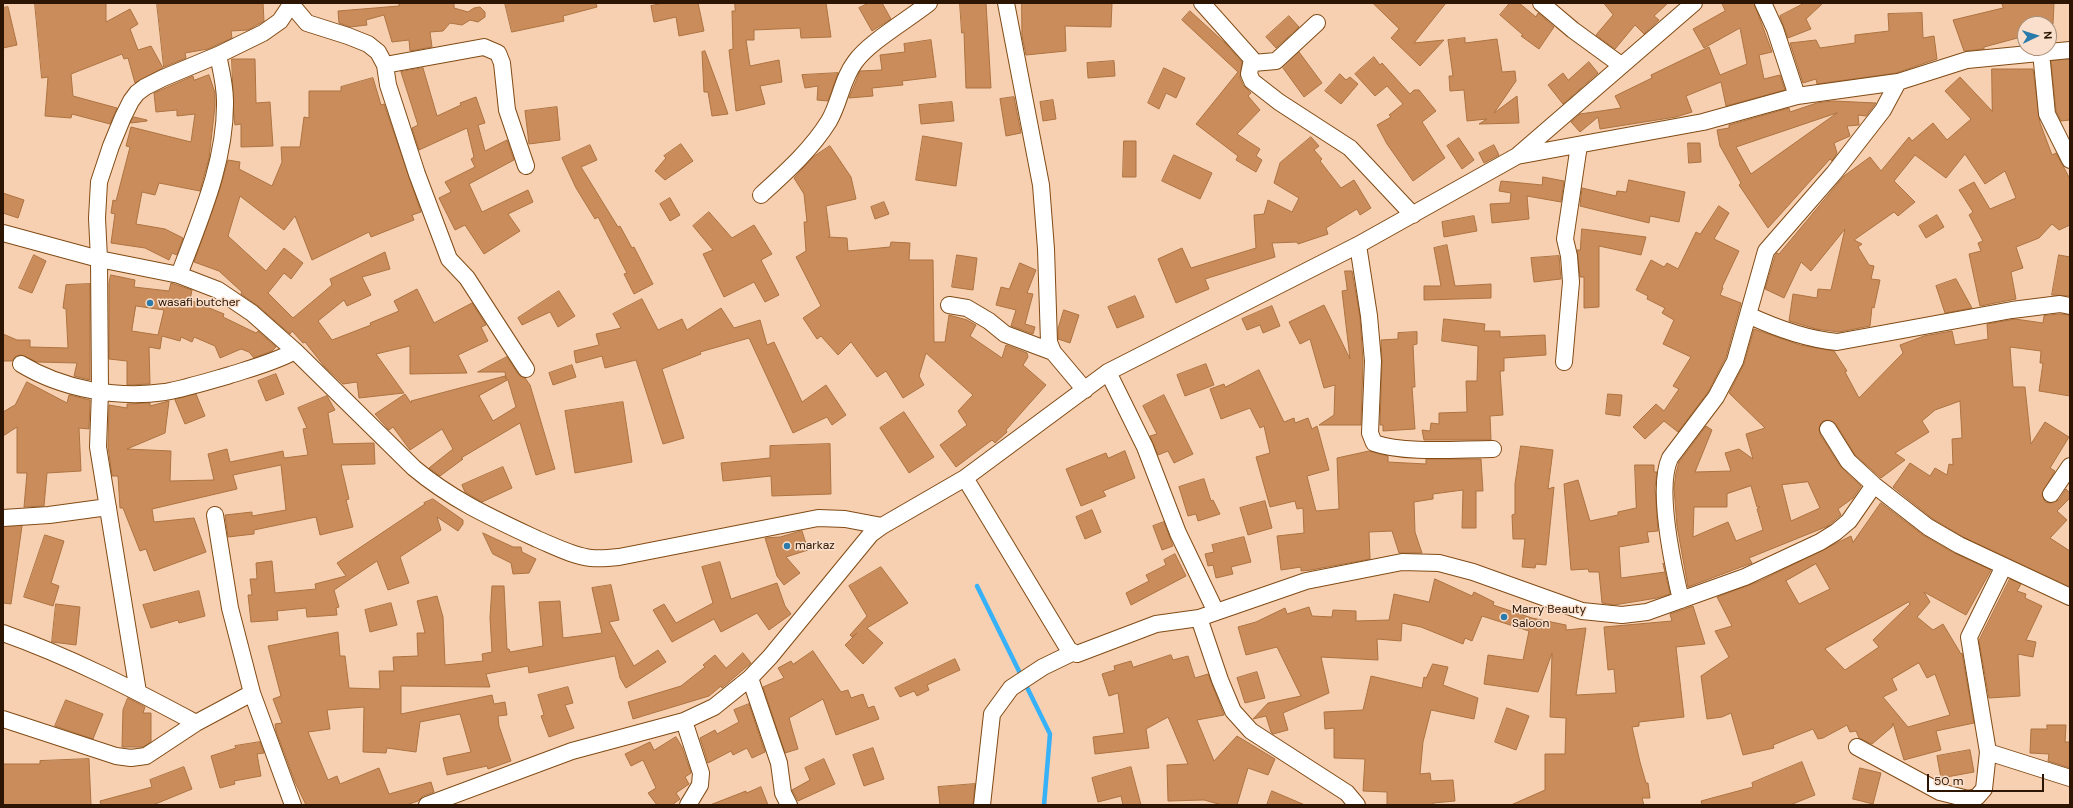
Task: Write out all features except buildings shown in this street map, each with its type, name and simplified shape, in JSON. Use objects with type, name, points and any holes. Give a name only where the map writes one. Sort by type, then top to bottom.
[{"type":"street","points":[[761,195],[808,151],[816,140],[836,107],[848,74],[855,61],[867,49],[929,3]]},
{"type":"street","points":[[1006,3],[1041,185],[1046,249],[1049,342],[1054,352],[1085,390]]},
{"type":"street","points":[[1202,3],[1252,59],[1253,64],[1249,74],[1252,81],[1279,102],[1350,148],[1413,215]]},
{"type":"street","points":[[1541,3],[1621,65]]},
{"type":"street","points":[[427,805],[572,751],[684,721],[714,707],[750,678],[770,657],[871,534],[882,526],[965,478],[1108,372],[1358,245],[1517,156],[1694,3]]},
{"type":"street","points":[[1763,3],[1775,28],[1797,96]]},
{"type":"street","points":[[138,692],[98,447],[100,391],[99,259],[97,218],[99,182],[111,146],[131,101],[145,87],[218,55],[274,26],[292,4],[298,14],[307,23],[368,44],[378,52],[385,65],[388,85],[417,174],[449,258],[467,278],[526,369]]},
{"type":"street","points":[[1253,64],[1276,61],[1317,23]]},
{"type":"street","points":[[385,65],[484,48],[498,53],[502,64],[507,110],[526,166]]},
{"type":"street","points":[[2057,51],[2070,50]]},
{"type":"street","points":[[179,275],[205,207],[222,144],[225,100],[218,55]]},
{"type":"street","points":[[1517,156],[1703,122],[1797,96],[1898,82],[1967,60],[2017,55]]},
{"type":"street","points":[[2041,56],[2047,114],[2070,160]]},
{"type":"street","points":[[1681,600],[1672,561],[1668,531],[1665,468],[1670,458],[1716,397],[1738,355],[1766,251],[1834,173],[1883,110],[1898,82]]},
{"type":"street","points":[[1564,362],[1571,282],[1569,256],[1565,239],[1579,145]]},
{"type":"street","points":[[3,233],[99,259],[179,275],[218,290],[252,313],[295,351],[397,451],[433,484],[462,503],[495,520],[563,550],[591,558],[619,557],[818,518],[844,519],[882,526]]},
{"type":"street","points":[[1358,245],[1369,316],[1371,346],[1370,433],[1374,443],[1382,446],[1419,449],[1493,449]]},
{"type":"street","points":[[1748,315],[1771,326],[1816,340],[1837,342],[2012,310],[2060,304],[2070,306]]},
{"type":"street","points":[[949,305],[967,308],[990,320],[1005,334],[1054,352]]},
{"type":"street","points":[[21,364],[56,382],[100,391],[138,393],[166,392],[262,365],[295,351]]},
{"type":"street","points":[[1108,372],[1145,447],[1178,532],[1216,612]]},
{"type":"street","points":[[1828,429],[1848,461],[1874,485],[1928,527],[1959,545],[2070,597]]},
{"type":"street","points":[[2051,494],[2070,466]]},
{"type":"street","points":[[965,478],[1007,549],[1072,653]]},
{"type":"street","points":[[982,805],[992,714],[1011,688],[1043,667],[1072,653],[1077,654],[1156,624],[1199,618],[1306,581],[1402,562],[1439,563],[1473,572],[1582,611],[1604,615],[1622,615],[1647,612],[1770,566],[1836,532],[1849,521],[1874,485]]},
{"type":"street","points":[[3,518],[48,515],[108,506]]},
{"type":"street","points":[[215,515],[230,608],[252,694],[293,805]]},
{"type":"street","points":[[1857,747],[1940,792],[1968,799],[1977,798],[1984,790],[1988,752],[1969,637],[2004,566]]},
{"type":"street","points":[[1199,618],[1220,680],[1233,711],[1251,731],[1343,799],[1357,805]]},
{"type":"street","points":[[3,633],[54,652],[138,692],[196,723]]},
{"type":"street","points":[[750,678],[779,763],[783,793],[789,805]]},
{"type":"street","points":[[3,719],[116,756],[131,758],[146,756],[196,723],[252,694]]},
{"type":"street","points":[[684,721],[701,773],[700,785],[688,805]]},
{"type":"street","points":[[1988,752],[2070,778]]},
{"type":"waterway","points":[[977,586],[1050,734],[1044,805]]},
{"type":"place","name":"wasafi butcher","points":[[150,303]]},
{"type":"place","name":"markaz","points":[[787,546]]},
{"type":"place","name":"Marry Beauty Saloon","points":[[1504,617]]}]
